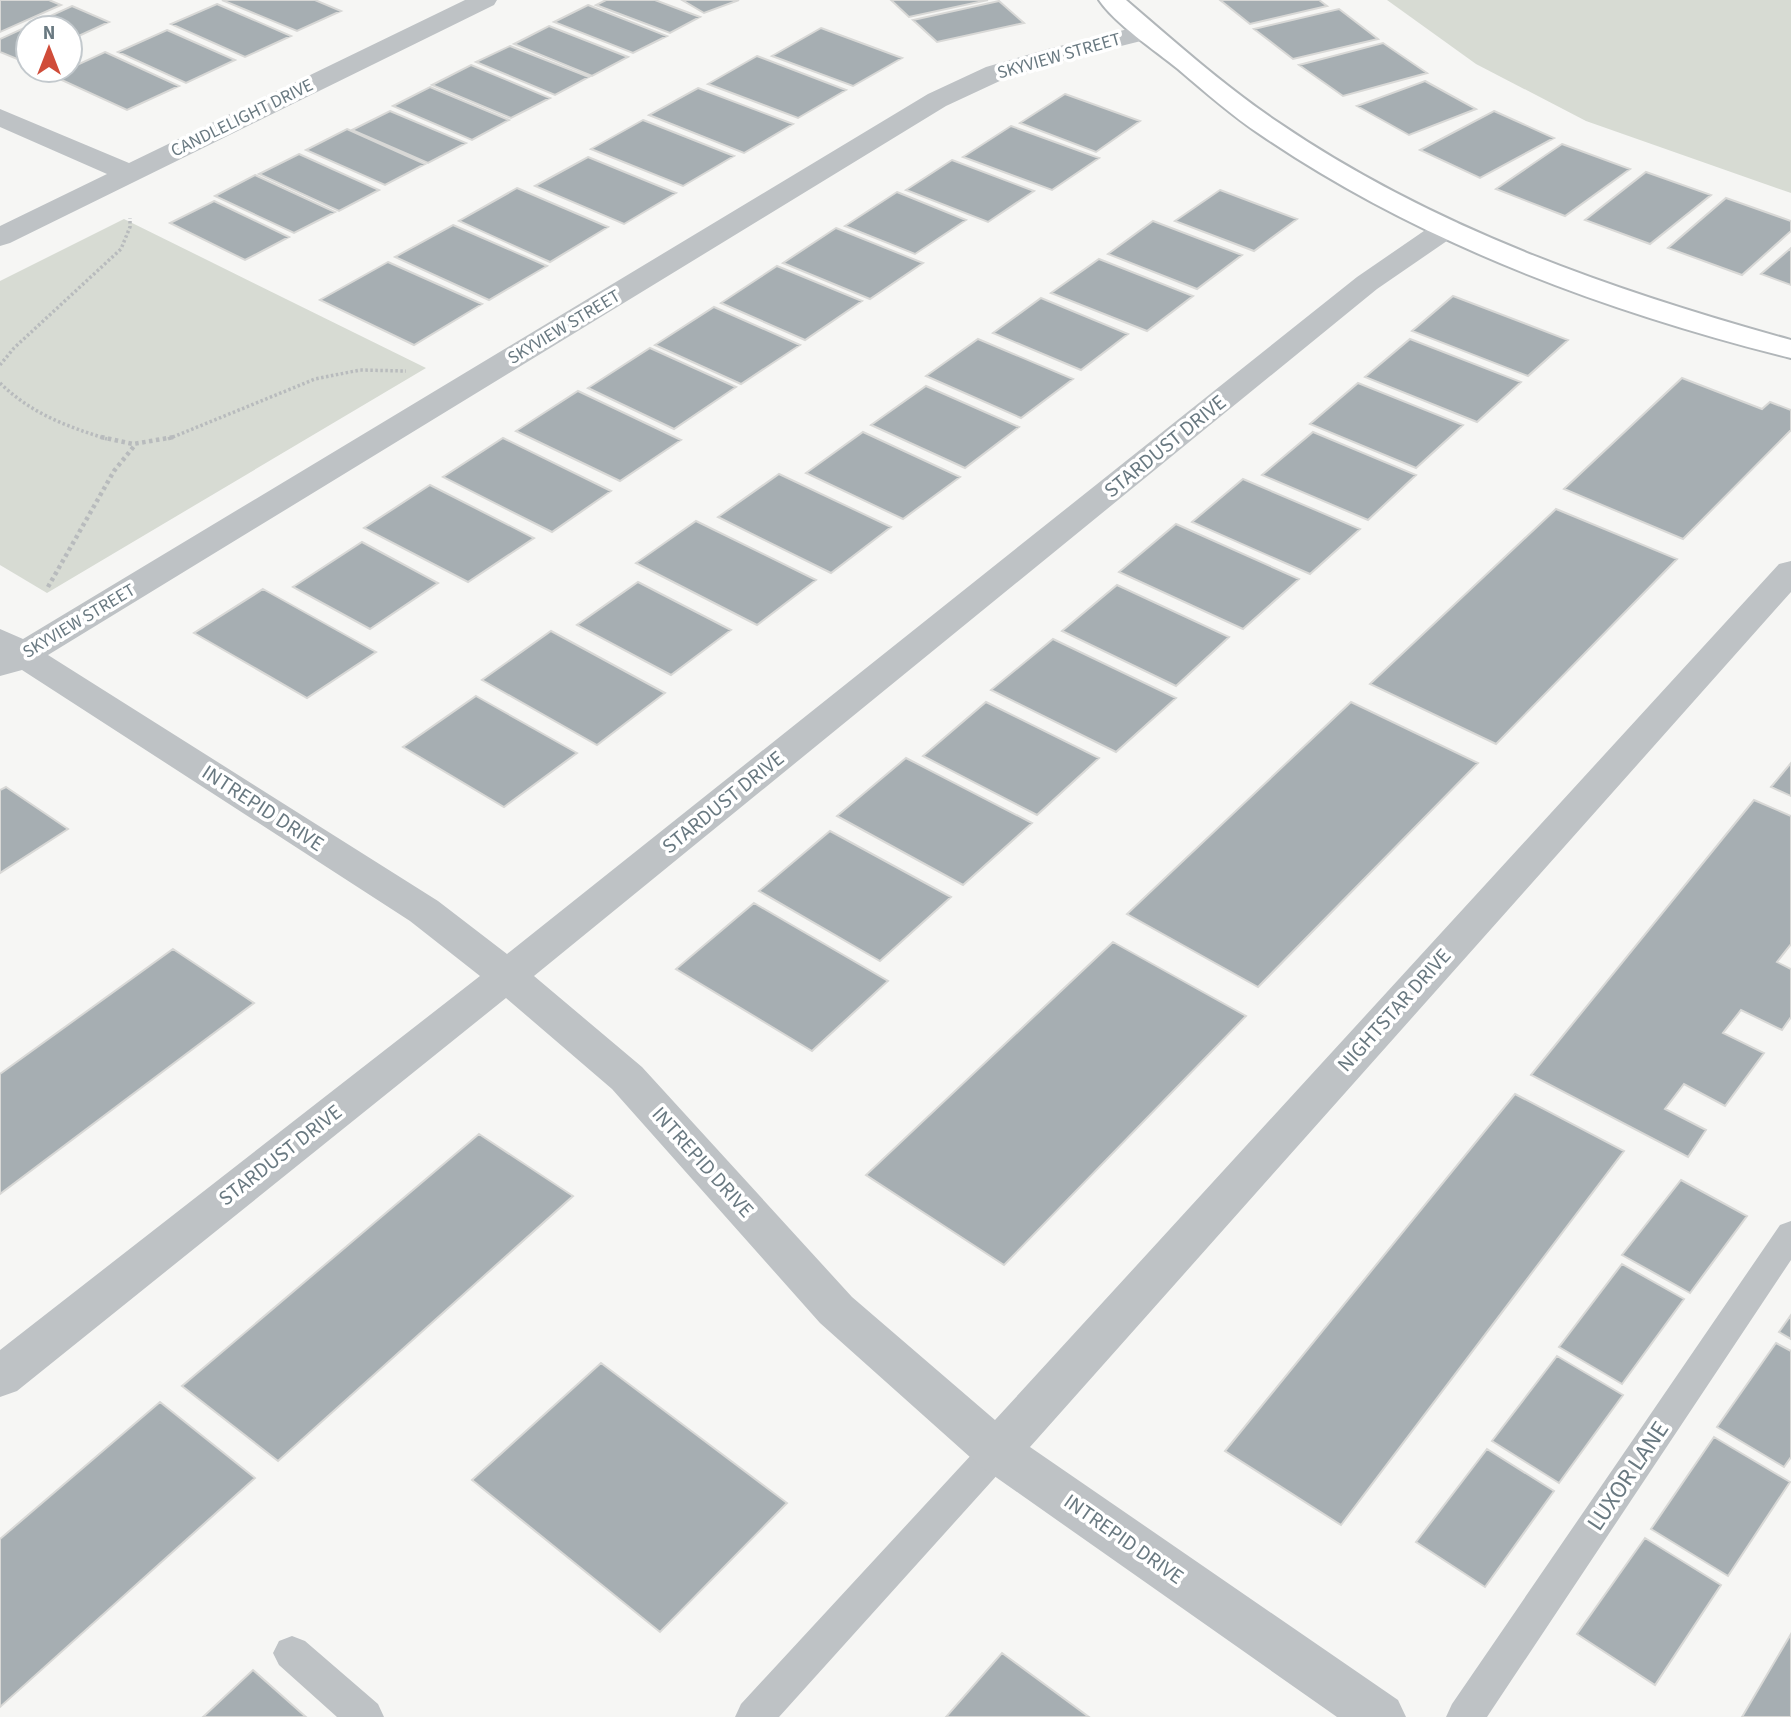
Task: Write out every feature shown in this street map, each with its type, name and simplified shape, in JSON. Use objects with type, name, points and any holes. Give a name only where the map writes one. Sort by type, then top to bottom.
[{"type":"street","name":"CANDLELIGHT DRIVE","points":[[0,236],[485,0]]},
{"type":"street","points":[[1111,0],[1269,129],[1386,197],[1447,228],[1534,265],[1659,311],[1791,349]]},
{"type":"street","name":"SKYVIEW STREET","points":[[8,655],[937,100],[995,74],[1057,54],[1148,32]]},
{"type":"street","points":[[0,117],[128,173]]},
{"type":"street","name":"STARDUST DRIVE","points":[[0,1377],[507,975],[1367,283],[1447,228]]},
{"type":"street","name":"NIGHTSTAR DRIVE","points":[[997,1451],[1791,571]]},
{"type":"street","name":"INTREPID DRIVE","points":[[8,655],[424,911],[507,975],[626,1078],[836,1310],[997,1451],[1380,1717]]},
{"type":"lane","name":"LUXOR LANE","points":[[1465,1717],[1791,1234]]},
{"type":"lane","points":[[754,1717],[997,1451]]},
{"type":"lane","points":[[292,1653],[365,1717]]},
{"type":"path","points":[[0,365],[14,348],[121,249],[130,227],[130,213],[90,192]]},
{"type":"path","points":[[0,383],[17,401],[44,418],[78,431],[135,444],[180,436],[284,389],[337,374],[377,368],[411,372]]},
{"type":"path","points":[[47,588],[114,471],[135,444]]},
{"type":"shaded area","points":[[1387,0],[1791,0],[1791,193],[1586,121],[1476,64]]},
{"type":"shaded area","points":[[124,219],[426,368],[47,593],[0,565],[0,281]]},
{"type":"building","points":[[0,0],[49,0],[61,5],[41,14],[14,14],[14,26],[0,32]]},
{"type":"building","points":[[222,0],[315,0],[341,11],[297,31]]},
{"type":"building","points":[[606,0],[655,0],[700,17],[670,33],[596,5]]},
{"type":"building","points":[[682,0],[739,0],[704,13]]},
{"type":"building","points":[[891,0],[988,0],[909,17]]},
{"type":"building","points":[[1220,0],[1319,0],[1327,6],[1250,24]]},
{"type":"building","points":[[999,1],[1024,23],[937,42],[913,20]]},
{"type":"building","points":[[217,4],[291,36],[245,57],[171,24]]},
{"type":"building","points":[[588,5],[667,36],[633,53],[554,22]]},
{"type":"building","points":[[72,6],[109,22],[84,34],[84,14],[55,14]]},
{"type":"building","points":[[1339,9],[1378,39],[1293,59],[1254,29]]},
{"type":"building","points":[[549,26],[628,57],[592,76],[514,44]]},
{"type":"building","points":[[821,28],[902,58],[853,86],[772,56]]},
{"type":"building","points":[[167,30],[235,60],[186,83],[118,52]]},
{"type":"building","points":[[14,33],[14,58],[0,52],[0,39]]},
{"type":"building","points":[[1383,43],[1427,73],[1343,96],[1299,65]]},
{"type":"building","points":[[510,46],[589,77],[555,95],[476,62]]},
{"type":"building","points":[[105,52],[179,86],[127,110],[70,84],[84,84],[84,62]]},
{"type":"building","points":[[757,56],[846,90],[798,118],[708,84]]},
{"type":"building","points":[[471,65],[550,98],[511,118],[432,85]]},
{"type":"building","points":[[1425,81],[1476,109],[1409,135],[1357,106]]},
{"type":"building","points":[[430,87],[509,120],[472,140],[393,106]]},
{"type":"building","points":[[698,88],[793,124],[744,153],[649,115]]},
{"type":"building","points":[[1065,94],[1140,121],[1096,152],[1020,123]]},
{"type":"building","points":[[390,111],[466,143],[428,163],[352,130]]},
{"type":"building","points":[[1494,111],[1554,138],[1480,178],[1420,150]]},
{"type":"building","points":[[643,120],[734,156],[683,186],[591,149]]},
{"type":"building","points":[[1011,126],[1099,158],[1052,190],[963,157]]},
{"type":"building","points":[[347,129],[425,164],[385,185],[306,150]]},
{"type":"building","points":[[1562,144],[1630,169],[1565,216],[1496,189]]},
{"type":"building","points":[[299,154],[379,190],[339,211],[259,174]]},
{"type":"building","points":[[588,157],[676,193],[624,224],[535,186]]},
{"type":"building","points":[[952,160],[1034,191],[988,222],[906,190]]},
{"type":"building","points":[[1646,172],[1711,195],[1650,244],[1585,220]]},
{"type":"building","points":[[255,175],[335,212],[294,233],[215,196]]},
{"type":"building","points":[[517,188],[608,227],[550,262],[459,221]]},
{"type":"building","points":[[1220,190],[1297,219],[1254,251],[1175,221]]},
{"type":"building","points":[[897,192],[966,220],[915,254],[845,226]]},
{"type":"building","points":[[1726,198],[1791,221],[1791,231],[1742,275],[1668,248]]},
{"type":"building","points":[[214,201],[289,237],[245,260],[170,223]]},
{"type":"building","points":[[1153,221],[1242,255],[1197,289],[1108,254]]},
{"type":"building","points":[[453,225],[547,266],[489,300],[395,257]]},
{"type":"building","points":[[836,228],[923,263],[870,299],[783,263]]},
{"type":"building","points":[[1791,248],[1791,285],[1761,274]]},
{"type":"building","points":[[1099,259],[1193,296],[1147,331],[1051,293]]},
{"type":"building","points":[[388,262],[482,304],[414,345],[320,300]]},
{"type":"building","points":[[777,266],[862,301],[805,340],[721,303]]},
{"type":"building","points":[[1453,296],[1568,340],[1528,376],[1412,331]]},
{"type":"building","points":[[1041,298],[1128,334],[1081,370],[993,333]]},
{"type":"building","points":[[714,307],[800,345],[741,384],[655,345]]},
{"type":"building","points":[[978,339],[1073,379],[1021,418],[926,376]]},
{"type":"building","points":[[1410,339],[1521,382],[1477,422],[1365,377]]},
{"type":"building","points":[[650,348],[736,387],[674,429],[588,388]]},
{"type":"building","points":[[1682,378],[1762,409],[1770,402],[1791,410],[1791,430],[1683,539],[1564,489]]},
{"type":"building","points":[[1358,383],[1463,425],[1416,468],[1310,424]]},
{"type":"building","points":[[926,386],[1019,427],[965,468],[871,425]]},
{"type":"building","points":[[578,391],[681,440],[620,481],[516,431]]},
{"type":"building","points":[[863,432],[960,477],[903,519],[806,473]]},
{"type":"building","points":[[1313,432],[1416,475],[1368,520],[1262,475]]},
{"type":"building","points":[[503,438],[611,491],[552,532],[443,477]]},
{"type":"building","points":[[779,474],[891,527],[831,573],[718,517]]},
{"type":"building","points":[[1243,479],[1360,529],[1310,574],[1192,522]]},
{"type":"building","points":[[430,485],[534,538],[468,582],[364,528]]},
{"type":"building","points":[[1556,509],[1677,559],[1496,744],[1370,684]]},
{"type":"building","points":[[696,521],[816,580],[757,625],[636,563]]},
{"type":"building","points":[[1176,524],[1299,579],[1243,629],[1119,572]]},
{"type":"building","points":[[362,542],[438,583],[370,629],[293,587]]},
{"type":"building","points":[[638,582],[731,630],[671,675],[577,625]]},
{"type":"building","points":[[1117,585],[1229,637],[1176,686],[1062,631]]},
{"type":"building","points":[[263,589],[376,652],[307,698],[194,633]]},
{"type":"building","points":[[551,631],[665,693],[597,745],[482,680]]},
{"type":"building","points":[[1053,639],[1176,698],[1116,752],[991,690]]},
{"type":"building","points":[[476,696],[577,753],[504,807],[403,747]]},
{"type":"building","points":[[986,702],[1099,758],[1037,815],[923,756]]},
{"type":"building","points":[[1351,702],[1478,763],[1258,987],[1127,914]]},
{"type":"building","points":[[906,758],[1032,823],[963,885],[837,816]]},
{"type":"building","points":[[1791,763],[1791,796],[1771,787]]},
{"type":"building","points":[[6,787],[68,829],[0,873],[0,790]]},
{"type":"building","points":[[1754,800],[1791,816],[1791,944],[1777,962],[1791,969],[1791,1017],[1782,1030],[1741,1010],[1723,1033],[1764,1053],[1725,1106],[1684,1084],[1665,1109],[1706,1130],[1688,1157],[1531,1075]]},
{"type":"building","points":[[830,831],[951,897],[880,961],[759,891]]},
{"type":"building","points":[[754,903],[888,981],[812,1051],[676,969]]},
{"type":"building","points":[[1113,942],[1246,1016],[1004,1265],[866,1175]]},
{"type":"building","points":[[173,949],[254,1003],[0,1194],[0,1074]]},
{"type":"building","points":[[1515,1094],[1624,1151],[1341,1525],[1225,1451]]},
{"type":"building","points":[[479,1134],[573,1196],[278,1461],[182,1386]]},
{"type":"building","points":[[1681,1180],[1747,1216],[1690,1293],[1622,1255]]},
{"type":"building","points":[[1622,1264],[1684,1299],[1622,1384],[1559,1347]]},
{"type":"building","points":[[1791,1315],[1791,1339],[1779,1332]]},
{"type":"building","points":[[1776,1343],[1791,1351],[1791,1457],[1784,1467],[1717,1427]]},
{"type":"building","points":[[1557,1356],[1623,1395],[1559,1483],[1492,1441]]},
{"type":"building","points":[[601,1363],[787,1503],[660,1632],[472,1480]]},
{"type":"building","points":[[160,1402],[255,1478],[0,1707],[0,1539]]},
{"type":"building","points":[[1714,1437],[1790,1482],[1728,1576],[1651,1529]]},
{"type":"building","points":[[1487,1449],[1554,1491],[1485,1587],[1416,1542]]},
{"type":"building","points":[[1645,1538],[1721,1585],[1655,1685],[1577,1634]]},
{"type":"building","points":[[1791,1634],[1791,1717],[1742,1717]]},
{"type":"building","points":[[1002,1653],[1089,1717],[946,1717]]},
{"type":"building","points":[[253,1670],[306,1717],[203,1717]]}]
